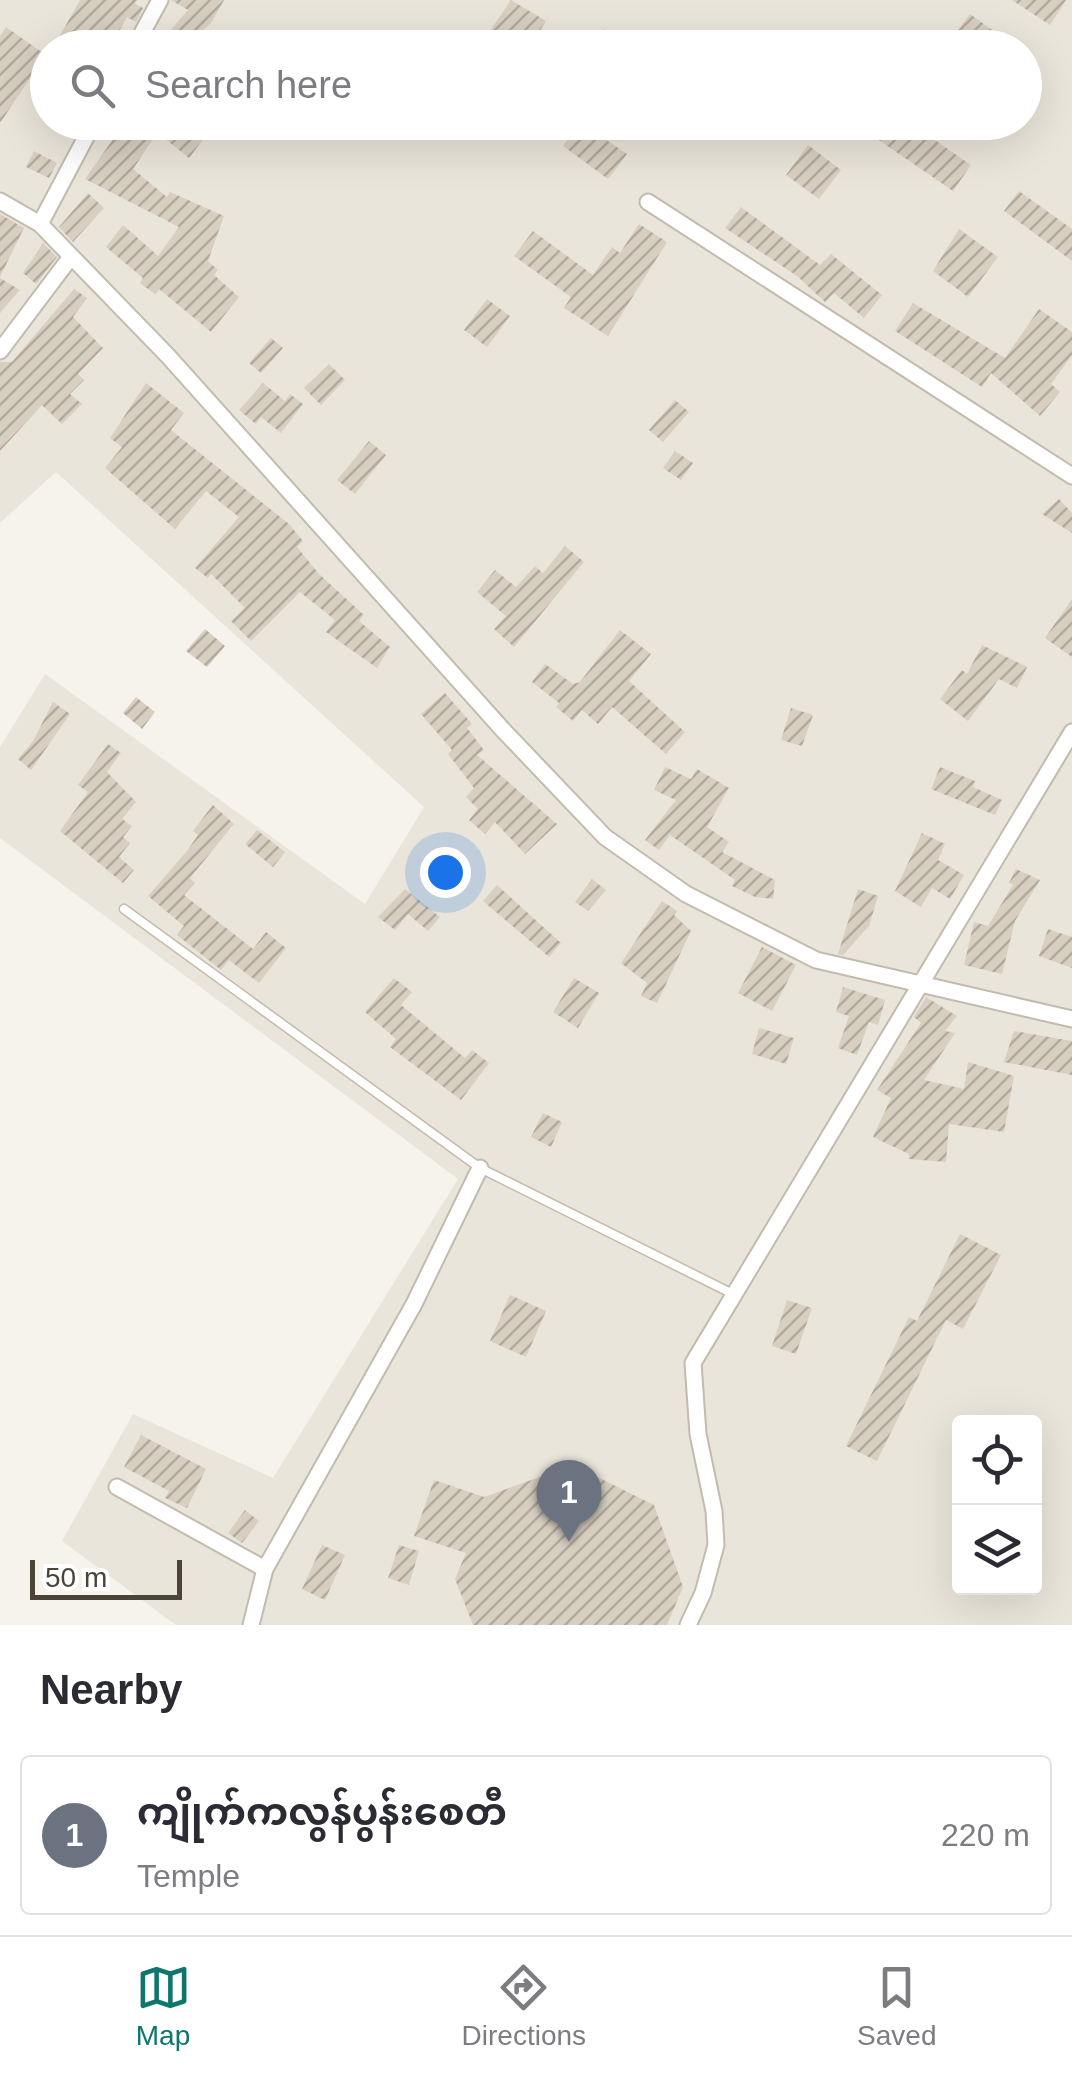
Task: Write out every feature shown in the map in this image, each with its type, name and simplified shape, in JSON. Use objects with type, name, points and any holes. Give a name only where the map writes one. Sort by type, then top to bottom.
[{"type":"street","points":[[144,30],[160,0]]},
{"type":"street","points":[[40,224],[84,140]]},
{"type":"street","points":[[0,201],[40,224],[168,356],[490,716],[605,836],[686,894],[816,960],[1072,1019]]},
{"type":"street","points":[[648,202],[1072,476]]},
{"type":"street","points":[[0,351],[70,258]]},
{"type":"street","points":[[688,1625],[703,1592],[716,1545],[714,1511],[698,1434],[692,1362],[1072,732]]},
{"type":"street","points":[[251,1625],[265,1569],[414,1304],[480,1168]]},
{"type":"street","points":[[117,1487],[265,1569]]},
{"type":"lane","points":[[124,909],[480,1168],[735,1295]]},
{"type":"shaded area","points":[[0,0],[1072,0],[1072,1625],[176,1625],[62,1541],[133,1414],[273,1478],[458,1179],[0,838],[0,747],[45,674],[365,904],[424,807],[56,472],[0,523]]},
{"type":"building","points":[[80,0],[137,0],[135,4],[143,8],[136,22],[127,17],[120,30],[63,30]]},
{"type":"building","points":[[171,0],[224,0],[203,30],[171,30],[188,10]]},
{"type":"building","points":[[511,0],[546,21],[540,30],[491,30]]},
{"type":"building","points":[[1012,0],[1066,0],[1050,25]]},
{"type":"building","points":[[970,14],[992,30],[958,30]]},
{"type":"building","points":[[6,27],[30,44],[30,79],[0,123],[0,36]]},
{"type":"building","points":[[112,140],[152,140],[133,169],[167,197],[170,192],[224,216],[208,261],[218,270],[214,275],[239,297],[211,332],[159,289],[155,294],[140,283],[143,278],[106,247],[123,225],[158,256],[179,227],[85,179]]},
{"type":"building","points":[[166,140],[203,140],[189,158]]},
{"type":"building","points":[[567,140],[606,140],[627,154],[608,179],[563,146]]},
{"type":"building","points":[[879,140],[935,140],[971,165],[953,191]]},
{"type":"building","points":[[808,145],[841,170],[819,199],[786,175]]},
{"type":"building","points":[[34,151],[57,163],[49,178],[26,167]]},
{"type":"building","points":[[1019,191],[1072,229],[1072,261],[1004,211]]},
{"type":"building","points":[[88,193],[104,208],[73,242],[59,227]]},
{"type":"building","points":[[741,207],[820,265],[831,254],[882,295],[864,318],[834,293],[825,302],[797,276],[725,228]]},
{"type":"building","points":[[0,214],[24,228],[0,277]]},
{"type":"building","points":[[639,224],[667,242],[608,336],[564,308],[571,297],[514,256],[533,231],[593,275],[612,247],[620,253]]},
{"type":"building","points":[[959,229],[998,257],[968,297],[933,271]]},
{"type":"building","points":[[43,243],[57,257],[36,284],[23,273]]},
{"type":"building","points":[[0,278],[20,290],[0,313]]},
{"type":"building","points":[[74,289],[87,298],[73,317],[103,348],[78,374],[84,380],[70,394],[82,404],[62,424],[42,405],[0,451],[0,362],[12,362]]},
{"type":"building","points":[[487,299],[510,316],[487,347],[464,330]]},
{"type":"building","points":[[913,303],[1005,358],[1039,309],[1072,332],[1072,355],[1051,384],[1060,392],[1040,416],[991,373],[982,387],[895,331]]},
{"type":"building","points":[[271,338],[283,348],[261,373],[249,363]]},
{"type":"building","points":[[329,364],[345,380],[321,405],[304,388]]},
{"type":"building","points":[[146,383],[184,413],[171,430],[289,524],[303,541],[297,547],[319,574],[364,615],[359,621],[390,647],[377,668],[326,632],[335,620],[300,592],[251,641],[231,621],[245,608],[211,574],[208,578],[195,568],[239,517],[206,491],[175,529],[105,468],[122,447],[110,438]]},
{"type":"building","points":[[263,383],[285,401],[290,394],[303,404],[281,433],[261,417],[256,424],[239,410]]},
{"type":"building","points":[[675,400],[689,412],[663,442],[649,430]]},
{"type":"building","points":[[369,441],[386,455],[355,494],[337,480]]},
{"type":"building","points":[[675,451],[693,463],[681,480],[663,468]]},
{"type":"building","points":[[1059,499],[1072,513],[1072,533],[1042,514]]},
{"type":"building","points":[[565,546],[584,562],[514,647],[494,629],[506,616],[477,592],[495,570],[516,587],[535,566],[543,573]]},
{"type":"building","points":[[1072,599],[1072,657],[1045,638]]},
{"type":"building","points":[[205,629],[225,646],[207,667],[186,651]]},
{"type":"building","points":[[620,630],[651,654],[629,681],[685,732],[666,754],[612,707],[598,724],[582,710],[573,721],[556,707],[559,703],[532,682],[545,664],[573,684],[580,682]]},
{"type":"building","points":[[982,645],[1027,667],[1017,688],[999,679],[968,721],[940,699],[962,670],[967,674]]},
{"type":"building","points":[[445,693],[472,724],[467,728],[484,750],[477,755],[557,824],[525,854],[495,822],[485,834],[469,820],[478,809],[466,797],[474,788],[448,754],[452,750],[421,714]]},
{"type":"building","points":[[136,697],[155,712],[142,729],[123,713]]},
{"type":"building","points":[[53,702],[70,714],[31,770],[18,759],[33,741]]},
{"type":"building","points":[[791,708],[813,715],[802,746],[781,740]]},
{"type":"building","points":[[108,744],[121,753],[107,772],[136,802],[122,819],[132,826],[123,837],[130,843],[119,857],[134,870],[123,883],[60,831],[88,792],[78,785]]},
{"type":"building","points":[[665,767],[691,779],[697,769],[729,788],[707,827],[729,842],[722,852],[775,880],[773,899],[755,897],[732,886],[735,880],[670,835],[659,850],[645,840],[676,800],[654,790]]},
{"type":"building","points":[[940,767],[975,781],[973,787],[1002,800],[995,815],[931,789]]},
{"type":"building","points":[[213,805],[234,824],[190,878],[195,883],[184,895],[253,949],[266,932],[286,948],[259,983],[229,960],[221,970],[177,935],[184,926],[148,896],[187,851],[198,835],[193,831]]},
{"type":"building","points":[[257,830],[285,852],[273,867],[245,844]]},
{"type":"building","points":[[922,833],[945,844],[938,860],[964,875],[950,899],[932,888],[921,907],[895,891]]},
{"type":"building","points":[[1016,869],[1040,880],[1015,921],[1002,974],[964,965],[974,922],[988,926],[1013,885],[1009,883]]},
{"type":"building","points":[[592,879],[606,890],[588,911],[575,902]]},
{"type":"building","points":[[497,885],[561,943],[549,957],[483,901]]},
{"type":"building","points":[[405,889],[440,917],[428,931],[408,914],[395,930],[378,917]]},
{"type":"building","points":[[858,889],[878,896],[869,926],[843,955],[838,954]]},
{"type":"building","points":[[662,901],[677,911],[674,915],[691,931],[657,1003],[641,996],[647,983],[621,963]]},
{"type":"building","points":[[1048,929],[1072,937],[1072,968],[1039,956]]},
{"type":"building","points":[[762,947],[796,965],[772,1011],[738,993]]},
{"type":"building","points":[[394,978],[412,992],[401,1005],[465,1058],[472,1050],[489,1063],[461,1100],[390,1047],[396,1039],[365,1012]]},
{"type":"building","points":[[574,978],[599,993],[578,1028],[553,1012]]},
{"type":"building","points":[[843,987],[885,1000],[878,1025],[869,1022],[857,1055],[838,1048],[849,1016],[836,1012]]},
{"type":"building","points":[[926,997],[957,1016],[945,1031],[955,1033],[924,1080],[964,1089],[968,1062],[1014,1076],[1004,1132],[949,1124],[946,1162],[909,1159],[909,1154],[873,1137],[891,1098],[877,1090],[921,1023],[914,1017]]},
{"type":"building","points":[[759,1028],[794,1038],[786,1064],[752,1054]]},
{"type":"building","points":[[1014,1031],[1072,1041],[1072,1075],[1004,1062]]},
{"type":"building","points":[[543,1113],[562,1122],[551,1147],[531,1137]]},
{"type":"building","points":[[960,1234],[1001,1255],[963,1329],[946,1320],[877,1461],[846,1446],[909,1317],[917,1321]]},
{"type":"building","points":[[510,1295],[546,1311],[526,1357],[490,1341]]},
{"type":"building","points":[[787,1300],[812,1308],[796,1354],[772,1346]]},
{"type":"building","points":[[141,1435],[206,1469],[187,1508],[165,1498],[169,1491],[124,1467]]},
{"type":"building","points":[[573,1465],[654,1505],[683,1587],[667,1625],[473,1625],[455,1579],[466,1553],[414,1536],[434,1480],[484,1497]]},
{"type":"building","points":[[245,1510],[259,1521],[242,1543],[228,1533]]},
{"type":"building","points":[[322,1545],[345,1555],[325,1600],[302,1589]]},
{"type":"building","points":[[399,1545],[419,1551],[409,1585],[388,1578]]},
{"type":"place","name":"ကျိုက်ကလွန်ပွန်းစေတီ","points":[[569,1542]]}]
